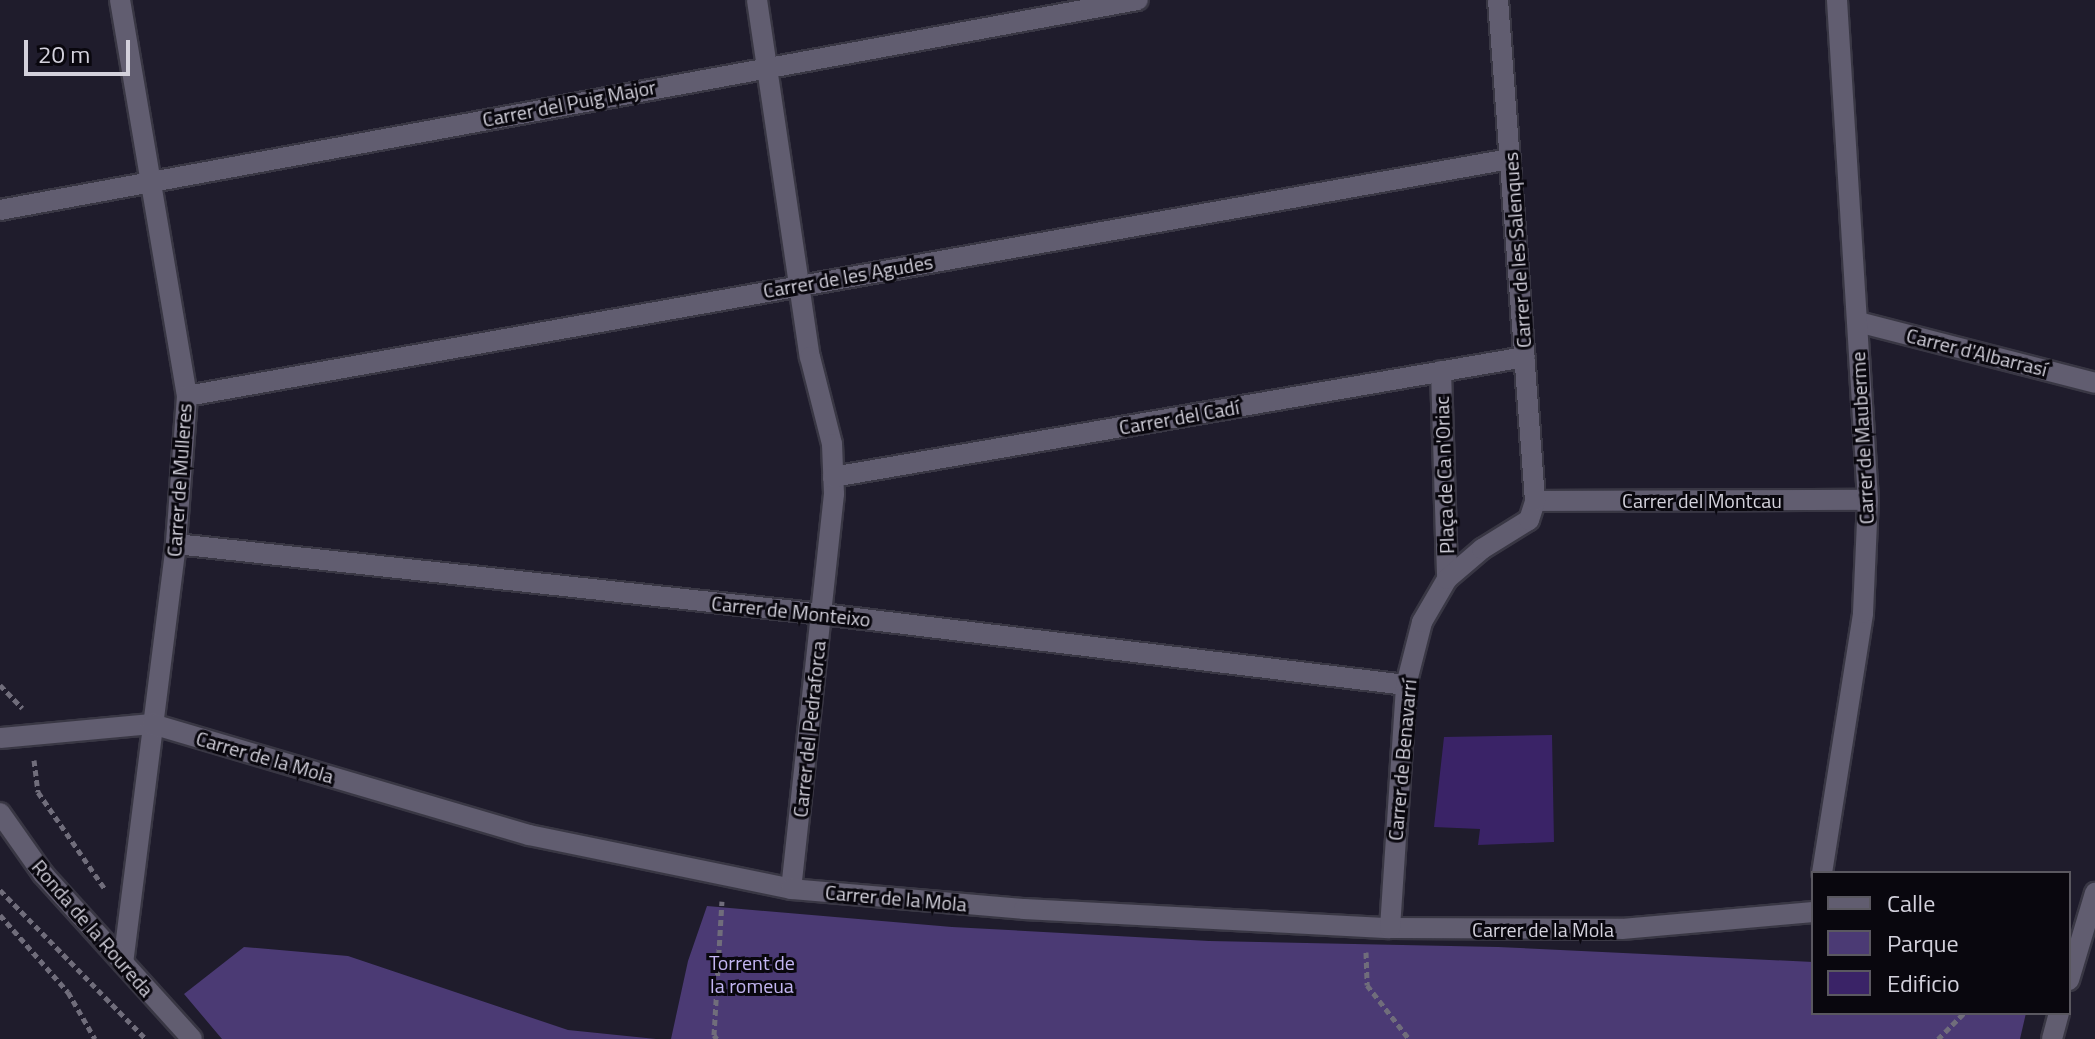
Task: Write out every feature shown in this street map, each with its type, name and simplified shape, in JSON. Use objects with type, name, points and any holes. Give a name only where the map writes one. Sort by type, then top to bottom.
[{"type":"street","name":"Carrer de Mulleres","points":[[120,0],[187,396],[176,544],[123,963]]},
{"type":"street","name":"Carrer del Pedraforca","points":[[757,0],[810,357],[832,444],[833,477],[822,614],[791,889]]},
{"type":"street","name":"Carrer del Puig Major","points":[[0,210],[767,66],[1138,0]]},
{"type":"street","name":"Carrer de les Salenques","points":[[1498,0],[1535,501]]},
{"type":"street","name":"Carrer de Mauberme","points":[[1822,871],[1863,613],[1868,500],[1837,0]]},
{"type":"street","name":"Carrer de les Agudes","points":[[187,396],[1510,159]]},
{"type":"street","name":"Carrer d'Albarrasí","points":[[1858,322],[2095,383]]},
{"type":"street","name":"Carrer del Cadí","points":[[833,477],[1525,357]]},
{"type":"street","name":"Plaça de Ca n'Oriac","points":[[1441,371],[1447,579]]},
{"type":"street","name":"Carrer del Montcau","points":[[1535,501],[1868,500]]},
{"type":"street","name":"Carrer de Benavarrí","points":[[1390,928],[1406,685],[1422,622],[1447,579],[1482,549],[1529,520],[1535,501]]},
{"type":"street","name":"Carrer de Monteixo","points":[[176,544],[822,614],[1406,685]]},
{"type":"street","name":"Carrer de la Mola","points":[[0,738],[152,724],[529,835],[791,889],[1024,909],[1390,928],[1622,929],[1811,912]]},
{"type":"street","name":"Ronda de la Roureda","points":[[0,813],[43,874],[192,1039]]},
{"type":"street","points":[[2080,959],[2095,893]]},
{"type":"street","points":[[2052,1039],[2058,1015]]},
{"type":"path","points":[[0,685],[27,714],[38,792],[128,923]]},
{"type":"path","points":[[717,1039],[714,1035],[723,875]]},
{"type":"path","points":[[0,890],[146,1039]]},
{"type":"path","points":[[0,915],[68,992],[95,1039]]},
{"type":"path","points":[[1365,927],[1367,985],[1409,1039]]},
{"type":"path","points":[[1938,1039],[1962,1015]]},
{"type":"green space","name":"Torrent de la romeua","points":[[707,906],[952,927],[1209,941],[1498,947],[1811,962],[1811,1015],[2026,1015],[2020,1039],[671,1039],[688,961]]},
{"type":"green space","points":[[244,947],[348,956],[568,1030],[656,1039],[222,1039],[184,994]]},
{"type":"building","points":[[1552,735],[1554,842],[1478,845],[1480,829],[1434,827],[1444,737]]}]
